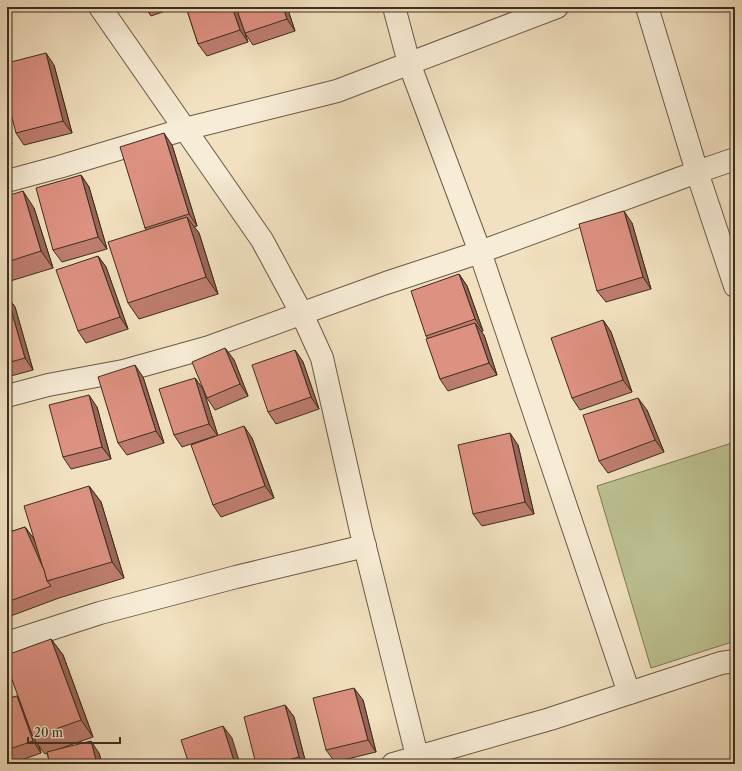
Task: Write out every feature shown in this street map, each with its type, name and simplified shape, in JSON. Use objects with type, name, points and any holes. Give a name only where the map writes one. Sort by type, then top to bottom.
[{"type":"street","points":[[100,7],[262,240],[302,314],[322,358],[365,546],[418,760]]},
{"type":"street","points":[[394,7],[409,63],[480,252],[630,693]]},
{"type":"street","points":[[7,181],[185,129],[337,91],[557,7]]},
{"type":"street","points":[[647,7],[697,172],[735,286]]},
{"type":"street","points":[[7,396],[48,386],[123,372],[209,347],[386,283],[480,252],[735,159]]},
{"type":"street","points":[[7,643],[100,613],[236,577],[365,546]]},
{"type":"street","points":[[393,764],[418,760],[721,663],[735,661]]},
{"type":"green space","points":[[735,442],[735,641],[651,668],[597,486]]},
{"type":"building","points":[[186,7],[232,7],[240,30],[198,44]]},
{"type":"building","points":[[236,7],[283,7],[287,19],[245,33]]},
{"type":"building","points":[[46,53],[63,121],[16,133],[7,99],[7,63]]},
{"type":"building","points":[[164,133],[189,214],[145,228],[120,147]]},
{"type":"building","points":[[81,175],[98,237],[53,250],[36,188]]},
{"type":"building","points":[[23,191],[41,251],[7,262],[7,196]]},
{"type":"building","points":[[624,211],[643,277],[597,291],[579,224]]},
{"type":"building","points":[[187,217],[206,277],[128,303],[108,242]]},
{"type":"building","points":[[98,256],[120,317],[78,331],[56,270]]},
{"type":"building","points":[[459,274],[475,319],[426,336],[411,291]]},
{"type":"building","points":[[7,296],[25,358],[7,363]]},
{"type":"building","points":[[603,320],[623,380],[572,398],[551,338]]},
{"type":"building","points":[[475,323],[489,363],[440,379],[426,339]]},
{"type":"building","points":[[225,348],[240,384],[207,398],[192,362]]},
{"type":"building","points":[[295,350],[311,397],[268,412],[252,365]]},
{"type":"building","points":[[135,365],[156,431],[118,443],[98,377]]},
{"type":"building","points":[[195,378],[209,424],[174,435],[159,389]]},
{"type":"building","points":[[89,395],[102,447],[63,457],[49,405]]},
{"type":"building","points":[[638,398],[655,440],[599,461],[583,415]]},
{"type":"building","points":[[244,426],[265,486],[213,505],[191,445]]},
{"type":"building","points":[[510,433],[525,502],[473,514],[458,445]]},
{"type":"building","points":[[89,486],[112,562],[47,581],[24,506]]},
{"type":"building","points":[[25,527],[44,570],[47,581],[51,586],[7,602],[7,533]]},
{"type":"building","points":[[51,639],[81,720],[33,737],[7,666],[7,655]]},
{"type":"building","points":[[354,688],[368,740],[326,750],[313,698]]},
{"type":"building","points":[[17,696],[33,741],[7,750],[7,699]]},
{"type":"building","points":[[285,705],[299,757],[272,764],[256,764],[244,717]]},
{"type":"building","points":[[223,726],[235,764],[189,764],[181,740]]},
{"type":"building","points":[[91,741],[97,764],[50,764],[47,752]]}]
